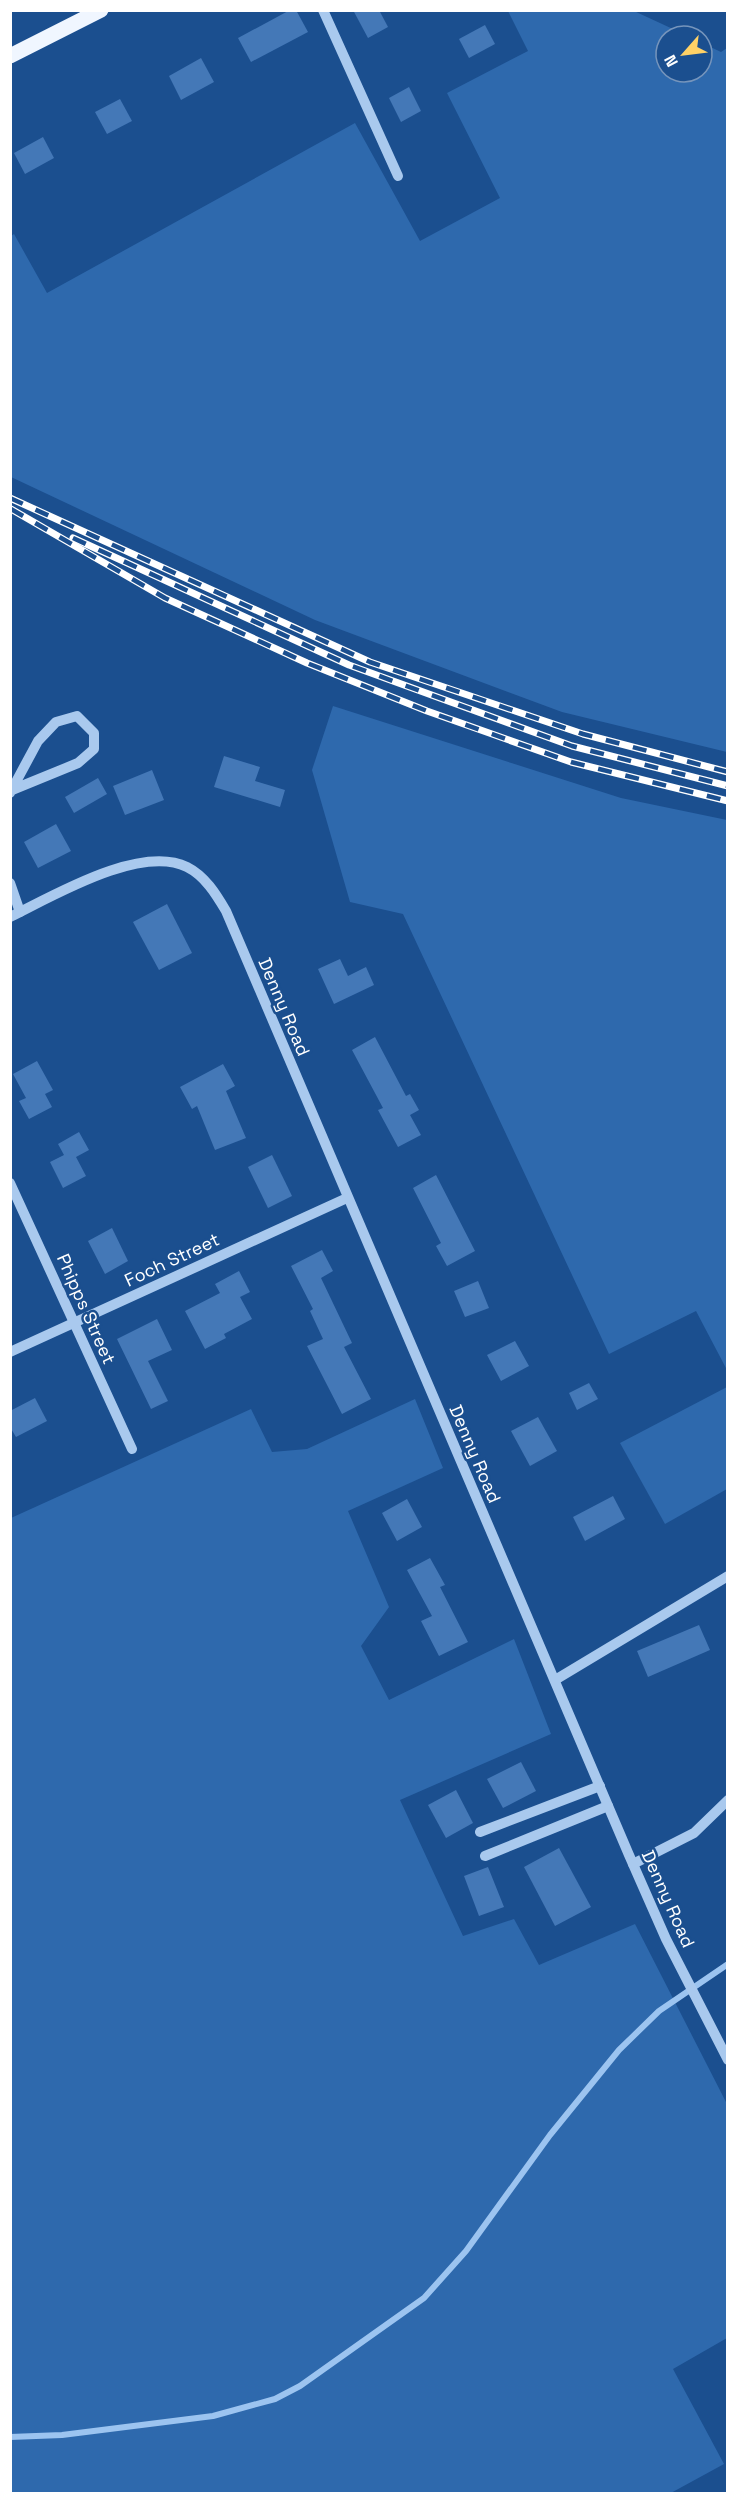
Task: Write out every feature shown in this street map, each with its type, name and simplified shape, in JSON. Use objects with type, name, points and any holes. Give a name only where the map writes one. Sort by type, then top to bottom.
[{"type":"main road","points":[[10,56],[101,10]]},
{"type":"street","points":[[323,10],[398,176]]},
{"type":"street","points":[[77,716],[94,733],[94,749],[78,763],[11,791],[38,741],[56,722],[77,716]]},
{"type":"street","name":"Denny Road","points":[[15,914],[92,877],[130,864],[157,862],[186,867],[211,886],[226,911],[633,1864],[676,1958],[728,2060]]},
{"type":"street","points":[[10,883],[15,914]]},
{"type":"street","name":"Phipps Street","points":[[10,1183],[132,1449]]},
{"type":"street","name":"Foch Street","points":[[10,1352],[347,1198]]},
{"type":"street","points":[[555,1680],[728,1576]]},
{"type":"street","points":[[480,1832],[600,1786]]},
{"type":"street","points":[[633,1864],[694,1833],[728,1800]]},
{"type":"street","points":[[485,1856],[608,1806]]},
{"type":"shaded area","points":[[508,11],[634,11],[662,24],[654,24],[654,84],[714,84],[714,49],[721,52],[727,48],[727,752],[562,712],[315,620],[11,477],[11,236],[14,234],[47,293],[355,123],[420,241],[500,198],[447,93],[528,51]]},
{"type":"shaded area","points":[[333,706],[621,798],[727,820],[727,1370],[696,1311],[609,1354],[403,914],[350,902],[312,770]]},
{"type":"shaded area","points":[[727,1387],[727,1489],[665,1524],[620,1443]]},
{"type":"shaded area","points":[[415,1399],[443,1468],[348,1511],[389,1607],[361,1646],[389,1700],[514,1639],[551,1734],[400,1800],[463,1936],[514,1919],[539,1965],[635,1924],[727,2104],[727,2338],[673,2369],[724,2464],[669,2494],[11,2493],[11,1518],[251,1409],[272,1452],[307,1449]]},
{"type":"building","points":[[290,10],[296,10],[308,32],[251,62],[238,38]]},
{"type":"building","points":[[353,10],[379,10],[388,27],[368,38]]},
{"type":"building","points":[[485,25],[495,44],[469,58],[459,39]]},
{"type":"building","points":[[201,58],[214,82],[181,100],[169,76]]},
{"type":"building","points":[[409,87],[421,111],[401,122],[389,98]]},
{"type":"building","points":[[120,99],[132,121],[107,134],[95,112]]},
{"type":"building","points":[[43,137],[54,158],[25,174],[14,153]]},
{"type":"building","points":[[224,756],[260,767],[255,781],[285,790],[280,807],[214,787]]},
{"type":"building","points":[[152,770],[164,800],[125,815],[113,786]]},
{"type":"building","points":[[98,778],[107,794],[74,813],[65,797]]},
{"type":"building","points":[[56,824],[71,851],[38,868],[24,842]]},
{"type":"building","points":[[167,904],[192,953],[159,970],[133,922]]},
{"type":"building","points":[[340,959],[348,976],[366,967],[374,985],[334,1004],[318,969]]},
{"type":"building","points":[[375,1037],[406,1096],[410,1094],[419,1110],[410,1115],[421,1135],[398,1147],[378,1110],[383,1108],[352,1050]]},
{"type":"building","points":[[37,1061],[53,1090],[45,1094],[52,1107],[29,1119],[19,1101],[26,1098],[13,1074]]},
{"type":"building","points":[[223,1064],[235,1086],[226,1091],[246,1138],[215,1150],[197,1106],[192,1109],[180,1087]]},
{"type":"building","points":[[79,1132],[89,1150],[76,1157],[86,1176],[63,1188],[50,1162],[64,1155],[58,1144]]},
{"type":"building","points":[[272,1155],[292,1196],[268,1208],[248,1167]]},
{"type":"building","points":[[436,1175],[475,1251],[447,1266],[436,1246],[441,1243],[413,1188]]},
{"type":"building","points":[[112,1228],[128,1261],[105,1274],[88,1241]]},
{"type":"building","points":[[322,1250],[333,1271],[321,1278],[352,1343],[344,1347],[371,1399],[342,1414],[307,1346],[323,1339],[310,1311],[313,1309],[291,1266]]},
{"type":"building","points":[[239,1271],[250,1292],[240,1297],[252,1319],[224,1334],[226,1338],[205,1349],[185,1311],[220,1293],[215,1284]]},
{"type":"building","points":[[478,1281],[489,1308],[465,1317],[454,1291]]},
{"type":"building","points":[[157,1319],[172,1350],[148,1361],[168,1401],[151,1409],[117,1339]]},
{"type":"building","points":[[515,1341],[529,1366],[501,1381],[487,1355]]},
{"type":"building","points":[[589,1383],[598,1399],[577,1410],[569,1393]]},
{"type":"building","points":[[35,1398],[47,1421],[16,1437],[10,1427],[10,1411]]},
{"type":"building","points":[[538,1417],[557,1451],[530,1466],[511,1431]]},
{"type":"building","points":[[613,1496],[625,1519],[585,1541],[573,1517]]},
{"type":"building","points":[[407,1499],[422,1527],[397,1541],[382,1513]]},
{"type":"building","points":[[430,1558],[445,1585],[440,1587],[468,1642],[439,1656],[421,1621],[432,1616],[407,1570]]},
{"type":"building","points":[[699,1625],[710,1650],[648,1677],[637,1651]]},
{"type":"building","points":[[521,1762],[536,1791],[503,1808],[487,1779]]},
{"type":"building","points":[[456,1790],[473,1823],[446,1838],[428,1805]]},
{"type":"building","points":[[559,1848],[591,1907],[555,1926],[524,1867]]},
{"type":"building","points":[[488,1867],[504,1907],[479,1916],[464,1876]]},
{"type":"waterway","points":[[10,2437],[62,2435],[213,2416],[275,2399],[300,2386],[424,2298],[466,2251],[550,2135],[619,2050],[659,2011],[728,1964]]},
{"type":"railway","points":[[10,498],[370,662],[583,734],[728,772]]},
{"type":"railway","points":[[11,509],[165,598],[307,663],[427,711],[571,762],[728,801]]},
{"type":"railway","points":[[73,538],[349,665],[572,746],[728,786]]}]
